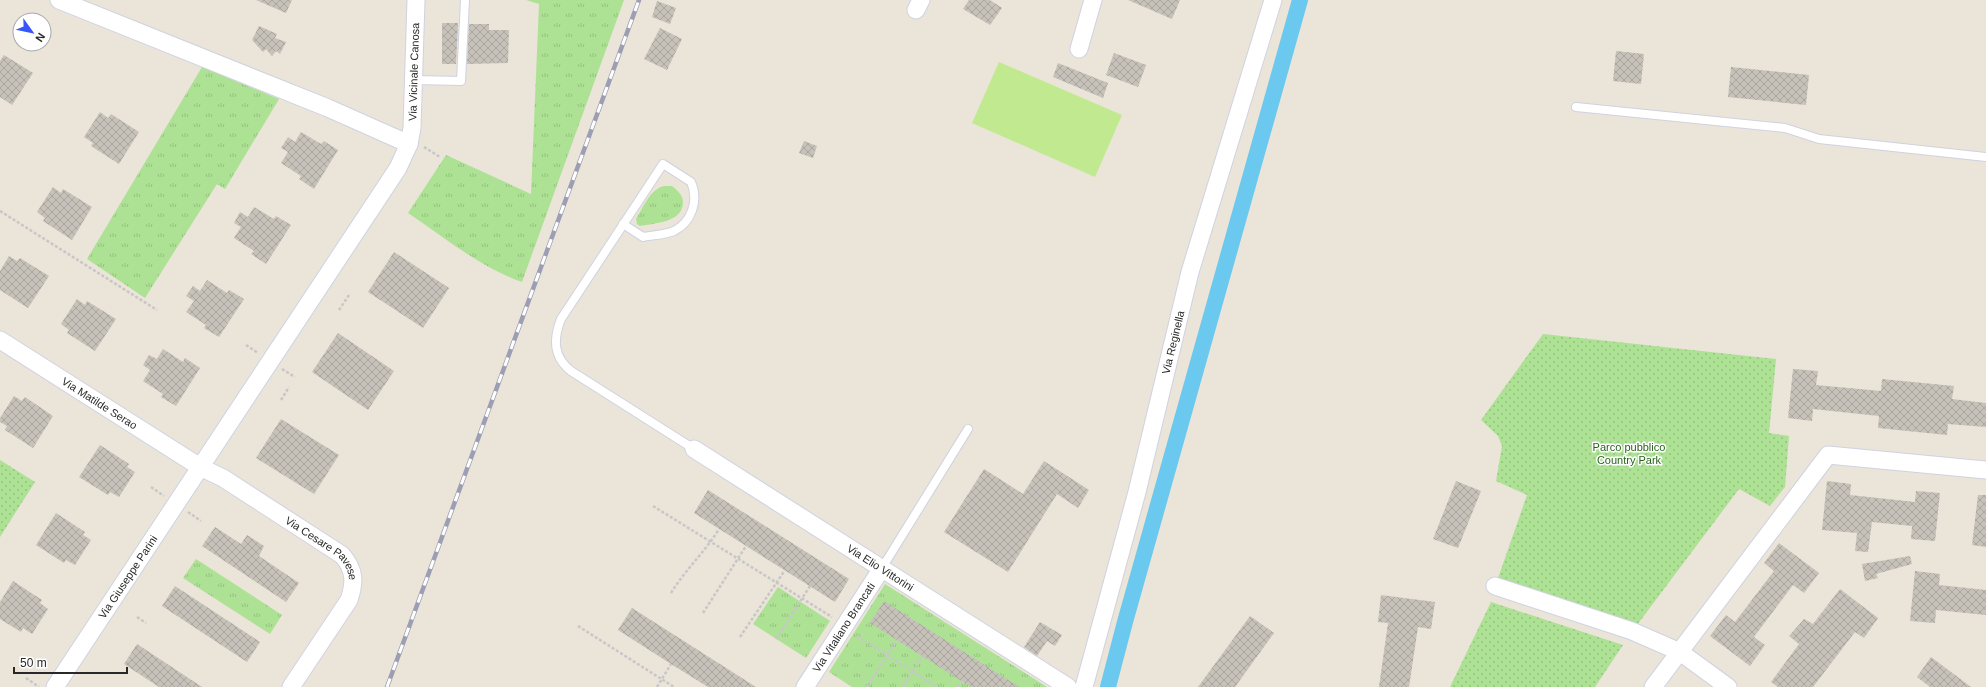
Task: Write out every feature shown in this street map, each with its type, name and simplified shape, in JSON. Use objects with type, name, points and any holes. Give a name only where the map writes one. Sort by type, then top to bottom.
[{"type":"street","points":[[59,0],[415,144]]},
{"type":"street","name":"Via Vicinale Canosa","points":[[415,144],[413,109],[416,0]]},
{"type":"street","points":[[1079,49],[1093,0]]},
{"type":"street","name":"Via Reginella","points":[[1084,687],[1137,492],[1190,272],[1273,0]]},
{"type":"street","name":"Via Giuseppe Parini","points":[[55,687],[393,175],[415,144]]},
{"type":"street","name":"Via Matilde Serao","points":[[0,340],[200,467]]},
{"type":"street","name":"Via Elio Vittorini","points":[[694,449],[1068,687]]},
{"type":"street","points":[[1653,687],[1828,455],[1986,470]]},
{"type":"street","name":"Via Cesare Pavese","points":[[200,467],[223,478],[342,555],[349,563],[353,573],[353,587],[349,600],[291,687]]},
{"type":"street","name":"Via Vitaliano Brancati","points":[[805,687],[882,568]]},
{"type":"street","points":[[1495,586],[1632,631],[1680,652],[1728,687]]},
{"type":"lane","points":[[414,80],[461,81],[465,0]]},
{"type":"lane","points":[[1576,107],[1785,128],[1819,139],[1986,157]]},
{"type":"lane","points":[[623,224],[643,237],[673,231],[687,221],[693,209],[695,197],[691,182],[663,164],[623,224],[561,319],[556,336],[556,352],[559,360],[570,371],[694,449]]},
{"type":"lane","points":[[882,568],[968,429]]},
{"type":"path","points":[[415,144],[421,145],[440,157]]},
{"type":"path","points":[[0,211],[157,310]]},
{"type":"path","points":[[340,310],[350,296]]},
{"type":"path","points":[[280,400],[289,387]]},
{"type":"path","points":[[653,506],[834,619]]},
{"type":"path","points":[[671,593],[680,578],[711,542],[719,529]]},
{"type":"path","points":[[703,613],[746,546]]},
{"type":"path","points":[[740,637],[785,570]]},
{"type":"path","points":[[776,638],[810,586]]},
{"type":"path","points":[[137,617],[146,623]]},
{"type":"path","points":[[578,626],[674,687]]},
{"type":"path","points":[[853,634],[937,687]]},
{"type":"path","points":[[867,687],[897,640]]},
{"type":"path","points":[[903,687],[922,656]]},
{"type":"path","points":[[657,687],[671,664]]},
{"type":"path","points":[[26,678],[39,687]]},
{"type":"path","points":[[958,687],[962,681]]},
{"type":"green space","points":[[526,0],[624,0],[522,282],[492,269],[477,260],[408,213],[446,155],[531,194],[539,4]]},
{"type":"green space","points":[[999,62],[1122,115],[1095,177],[972,123]]},
{"type":"green space","points":[[202,67],[279,99],[225,189],[217,184],[145,298],[87,259]]},
{"type":"green space","points":[[664,186],[672,186],[682,196],[682,208],[679,214],[667,221],[640,226],[637,224],[636,219],[644,205],[655,191]]},
{"type":"green space","name":"Parco pubblico Country Park","points":[[1543,334],[1776,359],[1769,433],[1789,436],[1785,487],[1770,506],[1739,489],[1637,625],[1497,581],[1527,495],[1496,481],[1502,446],[1498,436],[1481,420]]},
{"type":"green space","points":[[0,460],[35,482],[0,537]]},
{"type":"green space","points":[[196,559],[282,615],[270,634],[183,578]]},
{"type":"green space","points":[[885,584],[1047,687],[852,687],[829,672]]},
{"type":"green space","points":[[778,587],[830,621],[806,658],[753,624]]},
{"type":"green space","points":[[1491,602],[1623,645],[1595,687],[1450,687]]},
{"type":"building","points":[[256,0],[292,0],[286,13]]},
{"type":"building","points":[[969,0],[990,0],[1002,8],[990,25],[963,9]]},
{"type":"building","points":[[1128,0],[1180,0],[1172,19]]},
{"type":"building","points":[[657,1],[676,8],[670,24],[652,17]]},
{"type":"building","points":[[442,23],[458,23],[456,64],[442,64]]},
{"type":"building","points":[[469,24],[489,24],[489,30],[509,30],[508,63],[467,64]]},
{"type":"building","points":[[259,26],[277,34],[275,38],[286,42],[280,54],[276,51],[272,56],[266,49],[263,52],[252,40]]},
{"type":"building","points":[[660,28],[682,39],[667,70],[644,59]]},
{"type":"building","points":[[1616,51],[1644,54],[1641,84],[1613,81]]},
{"type":"building","points":[[1114,53],[1146,65],[1138,87],[1106,75]]},
{"type":"building","points":[[4,55],[33,73],[12,105],[0,97],[0,61]]},
{"type":"building","points":[[1058,63],[1108,83],[1103,98],[1053,77]]},
{"type":"building","points":[[1731,67],[1809,75],[1806,105],[1728,97]]},
{"type":"building","points":[[100,112],[108,118],[111,114],[139,132],[119,164],[91,146],[93,143],[84,137]]},
{"type":"building","points":[[301,132],[321,144],[324,141],[338,150],[314,189],[299,179],[301,176],[281,163],[288,152],[281,148],[288,137],[295,142]]},
{"type":"building","points":[[804,141],[817,146],[813,158],[799,153]]},
{"type":"building","points":[[53,187],[61,193],[63,189],[92,207],[72,240],[43,221],[45,218],[37,212]]},
{"type":"building","points":[[254,207],[274,219],[276,216],[291,225],[266,264],[251,254],[254,251],[234,238],[241,227],[234,223],[240,212],[248,217]]},
{"type":"building","points":[[394,252],[449,288],[423,328],[368,292]]},
{"type":"building","points":[[9,256],[17,261],[20,258],[49,276],[28,308],[0,290],[0,271]]},
{"type":"building","points":[[207,280],[227,293],[229,290],[244,299],[219,337],[204,328],[206,325],[186,312],[194,301],[186,296],[193,286],[200,291]]},
{"type":"building","points":[[77,299],[85,305],[87,301],[116,319],[95,351],[67,333],[69,330],[61,324]]},
{"type":"building","points":[[338,333],[394,371],[368,410],[312,372]]},
{"type":"building","points":[[163,349],[183,362],[185,358],[200,368],[176,406],[161,397],[163,394],[143,381],[150,370],[143,365],[149,355],[157,359]]},
{"type":"building","points":[[1793,369],[1818,371],[1816,385],[1881,391],[1882,379],[1954,386],[1952,399],[1986,403],[1986,427],[1948,424],[1947,435],[1878,428],[1879,416],[1813,409],[1812,421],[1788,418]]},
{"type":"building","points":[[14,396],[22,401],[25,397],[53,416],[33,448],[5,430],[7,426],[0,422],[0,418]]},
{"type":"building","points":[[281,419],[339,455],[314,494],[256,458]]},
{"type":"building","points":[[100,445],[129,464],[127,467],[135,472],[119,497],[110,492],[108,495],[79,477]]},
{"type":"building","points":[[1044,461],[1089,490],[1078,508],[1057,494],[1008,572],[944,532],[984,469],[1023,494]]},
{"type":"building","points":[[1456,481],[1481,491],[1458,548],[1433,539]]},
{"type":"building","points":[[1827,481],[1851,484],[1850,495],[1915,502],[1916,491],[1940,493],[1935,541],[1911,539],[1912,526],[1872,522],[1868,552],[1855,551],[1857,533],[1822,530]]},
{"type":"building","points":[[708,490],[849,579],[835,602],[694,513]]},
{"type":"building","points":[[1978,495],[1986,495],[1986,547],[1972,545]]},
{"type":"building","points":[[56,513],[85,532],[83,535],[91,540],[75,565],[66,560],[64,563],[36,545]]},
{"type":"building","points":[[215,527],[241,544],[247,535],[264,546],[259,556],[299,583],[286,602],[202,546]]},
{"type":"building","points":[[1779,543],[1819,573],[1804,593],[1793,585],[1754,637],[1765,645],[1750,666],[1710,636],[1726,615],[1735,622],[1774,571],[1764,563]]},
{"type":"building","points":[[1910,556],[1912,564],[1876,574],[1878,578],[1865,581],[1862,564]]},
{"type":"building","points":[[1915,571],[1940,574],[1939,585],[1986,590],[1986,615],[1936,610],[1935,623],[1910,621]]},
{"type":"building","points":[[13,581],[42,600],[40,603],[48,609],[32,634],[23,628],[21,632],[0,619],[0,602]]},
{"type":"building","points":[[175,586],[260,642],[247,662],[162,606]]},
{"type":"building","points":[[1840,589],[1878,618],[1864,638],[1855,632],[1813,687],[1778,687],[1771,682],[1799,644],[1789,636],[1804,619],[1813,624]]},
{"type":"building","points":[[1381,595],[1435,602],[1431,629],[1418,627],[1409,687],[1379,687],[1388,623],[1378,622]]},
{"type":"building","points":[[884,601],[1019,687],[971,687],[870,623]]},
{"type":"building","points":[[632,608],[756,687],[708,687],[671,664],[618,630]]},
{"type":"building","points":[[1250,616],[1274,633],[1235,687],[1198,687]]},
{"type":"building","points":[[1040,622],[1062,635],[1055,646],[1047,641],[1037,656],[1024,647]]},
{"type":"building","points":[[137,644],[202,687],[159,687],[124,664]]},
{"type":"building","points":[[1931,657],[1971,687],[1930,687],[1917,677]]},
{"type":"waterway","points":[[1108,687],[1300,0]]},
{"type":"railway","points":[[387,687],[639,0]]}]
